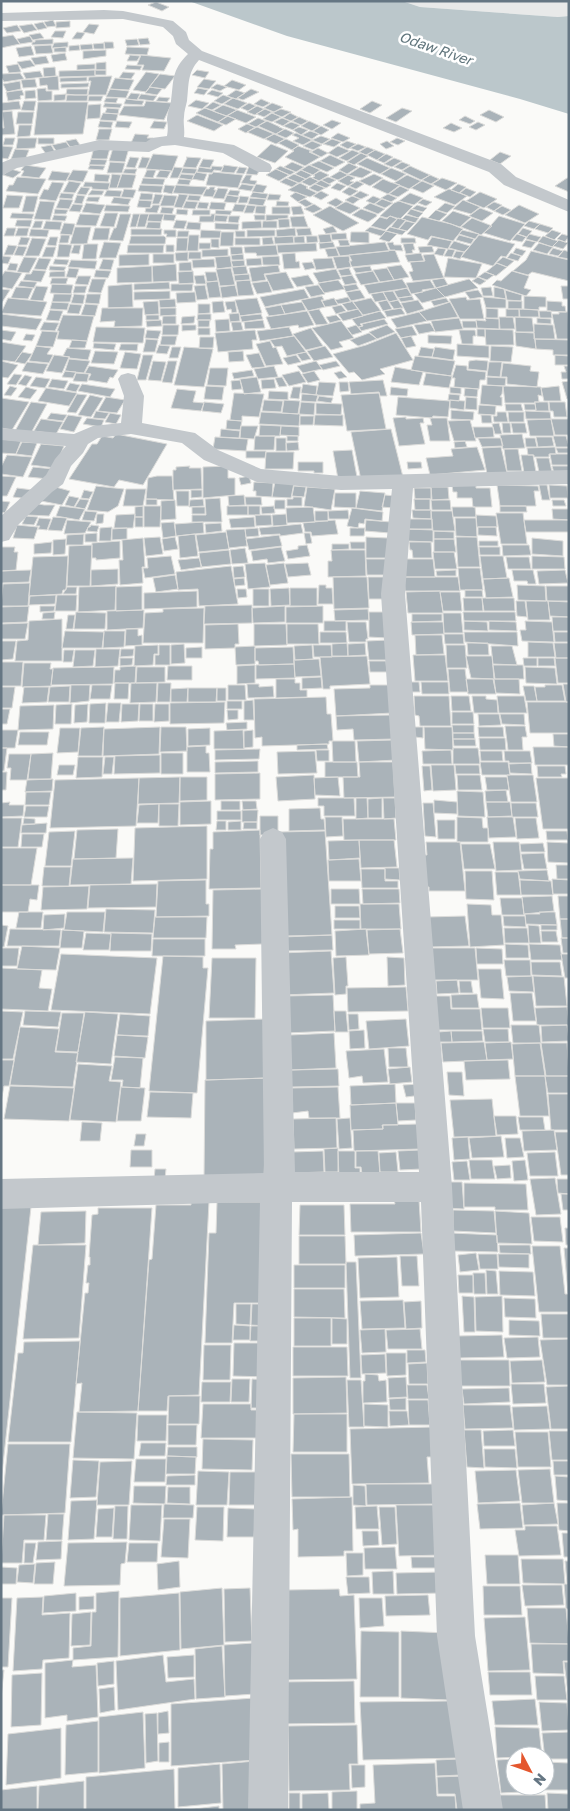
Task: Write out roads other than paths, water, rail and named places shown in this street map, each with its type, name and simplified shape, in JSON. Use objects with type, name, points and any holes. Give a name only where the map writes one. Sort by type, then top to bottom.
[{"type":"street","points":[[1,17],[104,14],[153,19],[168,24],[181,34],[181,41],[197,54],[495,168],[510,181],[569,207]]},
{"type":"street","points":[[175,140],[179,84],[186,65],[197,54]]},
{"type":"street","points":[[1,171],[13,163],[26,162],[98,145],[149,147],[158,142],[175,140],[228,149],[264,168]]},
{"type":"street","points":[[128,379],[134,396],[131,428]]},
{"type":"street","points":[[1,434],[78,441],[93,432],[131,428],[188,438],[211,455],[257,475],[341,483],[569,477]]},
{"type":"street","points":[[1,535],[9,521],[44,487],[55,479],[62,464],[76,448],[78,441]]},
{"type":"street","points":[[403,482],[393,594],[436,1187],[456,1636],[483,1810]]},
{"type":"street","points":[[268,1810],[275,1209],[278,1187],[278,1034],[273,840]]},
{"type":"street","points":[[1,1194],[278,1187],[436,1187]]},
{"type":"water","name":"Odaw River","points":[[189,1],[402,1],[420,7],[558,17],[569,16],[569,114],[287,36]]}]
